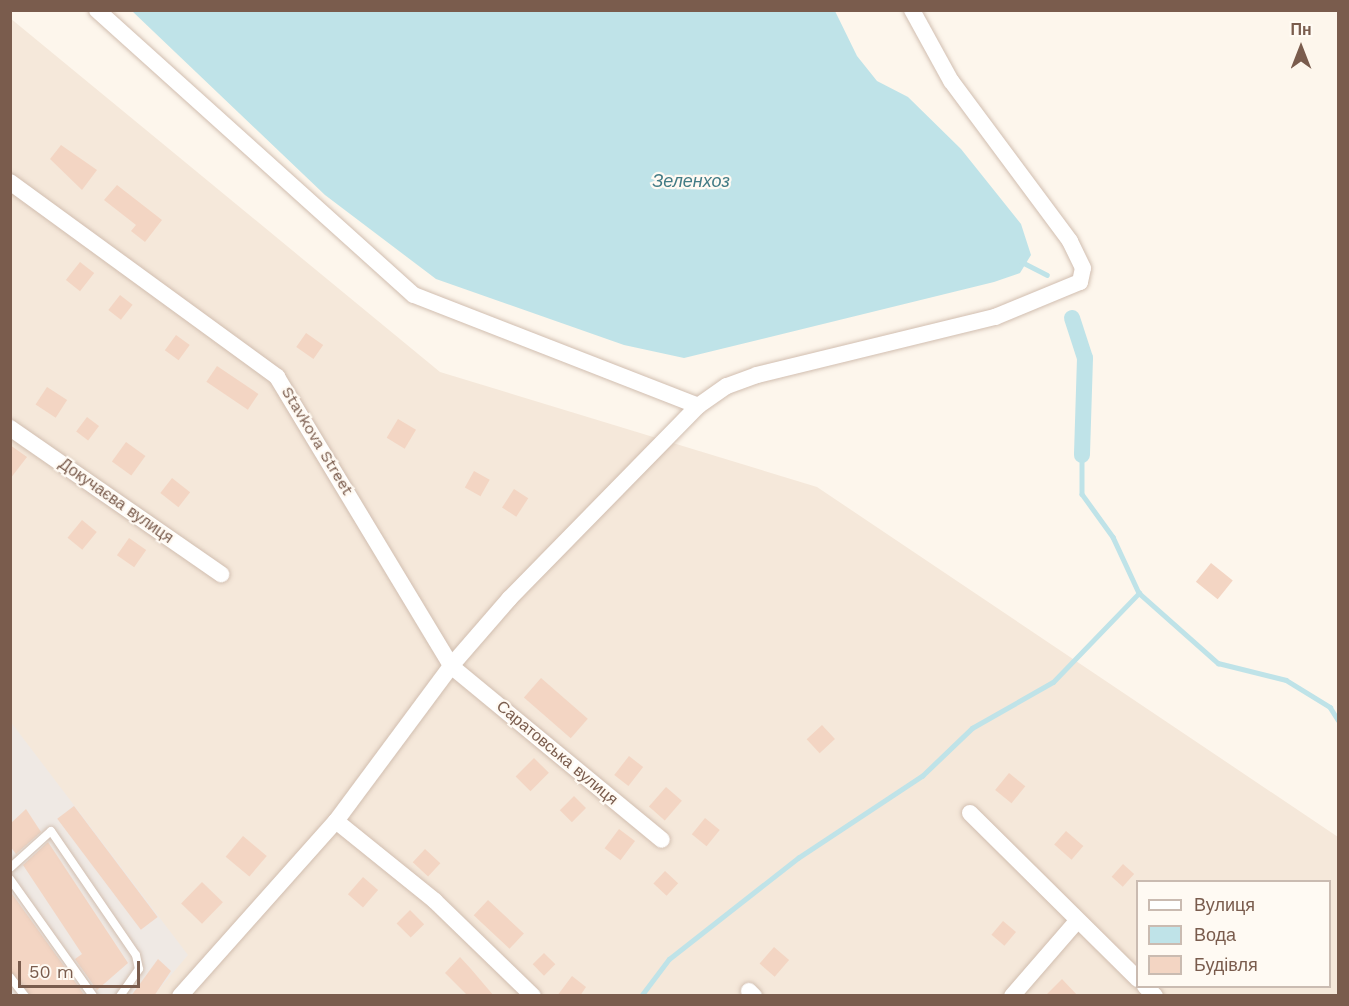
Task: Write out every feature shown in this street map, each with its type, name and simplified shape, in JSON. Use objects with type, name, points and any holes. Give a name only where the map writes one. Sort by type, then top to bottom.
[{"type":"street","points":[[97,10],[414,295],[698,406]]},
{"type":"street","points":[[180,996],[336,821],[451,666],[509,599],[698,406],[727,386],[757,375],[995,317],[1080,282],[1083,268],[1070,241],[951,81],[912,10]]},
{"type":"street","name":"Stavkova Street","points":[[10,182],[277,377],[451,666]]},
{"type":"street","name":"Докучаєва вулиця","points":[[10,428],[221,574]]},
{"type":"street","name":"Саратовська вулиця","points":[[451,666],[662,840]]},
{"type":"street","points":[[970,813],[1076,922],[1136,978]]},
{"type":"street","points":[[336,821],[435,901],[534,996]]},
{"type":"street","points":[[1012,996],[1076,922]]},
{"type":"lane","points":[[10,868],[51,831],[136,955],[139,969],[120,996]]},
{"type":"lane","points":[[10,879],[93,996]]},
{"type":"lane","points":[[10,977],[25,996]]},
{"type":"shaded area","points":[[10,18],[440,372],[817,487],[1338,837],[1338,995],[11,995]]},
{"type":"shaded area","points":[[10,721],[188,955],[154,995],[11,995]]},
{"type":"water","name":"Зеленхоз","points":[[132,11],[835,11],[857,56],[877,81],[908,97],[961,149],[1021,224],[1031,255],[1020,273],[994,282],[684,358],[624,345],[436,279],[325,195]]},
{"type":"building","points":[[61,145],[97,170],[82,190],[50,159]]},
{"type":"building","points":[[117,185],[162,220],[145,242],[131,231],[136,225],[104,200]]},
{"type":"building","points":[[80,262],[94,273],[80,291],[66,280]]},
{"type":"building","points":[[120,295],[133,305],[121,320],[108,310]]},
{"type":"building","points":[[306,333],[323,345],[313,359],[296,347]]},
{"type":"building","points":[[176,335],[190,345],[179,360],[165,350]]},
{"type":"building","points":[[217,366],[258,394],[248,410],[206,382]]},
{"type":"building","points":[[47,387],[67,400],[56,418],[36,405]]},
{"type":"building","points":[[87,417],[99,426],[88,440],[76,431]]},
{"type":"building","points":[[398,419],[416,430],[405,449],[387,438]]},
{"type":"building","points":[[126,442],[145,456],[131,476],[112,461]]},
{"type":"building","points":[[10,445],[27,457],[10,479]]},
{"type":"building","points":[[474,471],[490,480],[481,496],[465,488]]},
{"type":"building","points":[[172,478],[190,492],[178,507],[160,493]]},
{"type":"building","points":[[514,489],[528,498],[516,517],[502,507]]},
{"type":"building","points":[[82,520],[97,532],[82,550],[68,538]]},
{"type":"building","points":[[129,538],[146,550],[134,567],[117,555]]},
{"type":"building","points":[[1211,563],[1233,581],[1218,599],[1196,582]]},
{"type":"building","points":[[541,678],[588,719],[571,738],[524,698]]},
{"type":"building","points":[[822,725],[835,739],[820,753],[807,739]]},
{"type":"building","points":[[629,756],[643,767],[628,786],[614,775]]},
{"type":"building","points":[[534,758],[549,773],[530,791],[516,776]]},
{"type":"building","points":[[1009,773],[1025,786],[1011,803],[995,790]]},
{"type":"building","points":[[666,787],[682,801],[665,820],[649,807]]},
{"type":"building","points":[[574,796],[586,808],[572,822],[560,810]]},
{"type":"building","points":[[74,806],[158,917],[141,930],[57,819]]},
{"type":"building","points":[[26,809],[41,832],[16,854],[10,846],[10,824]]},
{"type":"building","points":[[705,818],[720,830],[707,846],[692,834]]},
{"type":"building","points":[[619,829],[635,841],[621,860],[605,848]]},
{"type":"building","points":[[1066,831],[1083,846],[1072,860],[1054,845]]},
{"type":"building","points":[[243,836],[267,856],[249,877],[226,857]]},
{"type":"building","points":[[48,842],[128,963],[97,990],[75,959],[82,954],[23,865]]},
{"type":"building","points":[[425,849],[440,863],[428,876],[413,862]]},
{"type":"building","points":[[1123,864],[1134,874],[1123,887],[1112,877]]},
{"type":"building","points":[[665,871],[678,883],[667,896],[653,883]]},
{"type":"building","points":[[363,877],[378,890],[363,907],[348,894]]},
{"type":"building","points":[[202,882],[223,902],[202,924],[181,904]]},
{"type":"building","points":[[10,891],[85,996],[31,996],[10,971]]},
{"type":"building","points":[[488,900],[524,933],[510,949],[474,915]]},
{"type":"building","points":[[410,910],[424,924],[411,938],[397,923]]},
{"type":"building","points":[[1003,921],[1016,932],[1004,946],[991,935]]},
{"type":"building","points":[[774,947],[789,960],[775,977],[760,964]]},
{"type":"building","points":[[544,953],[555,964],[544,976],[533,964]]},
{"type":"building","points":[[460,957],[494,996],[468,996],[445,973]]},
{"type":"building","points":[[158,959],[171,971],[154,996],[131,996]]},
{"type":"building","points":[[572,976],[586,987],[580,996],[557,996]]},
{"type":"building","points":[[1062,979],[1078,996],[1045,996]]},
{"type":"waterway","points":[[1022,262],[1047,275]]},
{"type":"waterway","points":[[1072,318],[1085,358],[1082,455]]},
{"type":"waterway","points":[[1082,455],[1082,494],[1113,537],[1139,593],[1218,663],[1286,680],[1330,707],[1338,720]]},
{"type":"waterway","points":[[641,996],[669,959],[798,858],[922,776],[972,728],[1053,682],[1139,593]]}]
